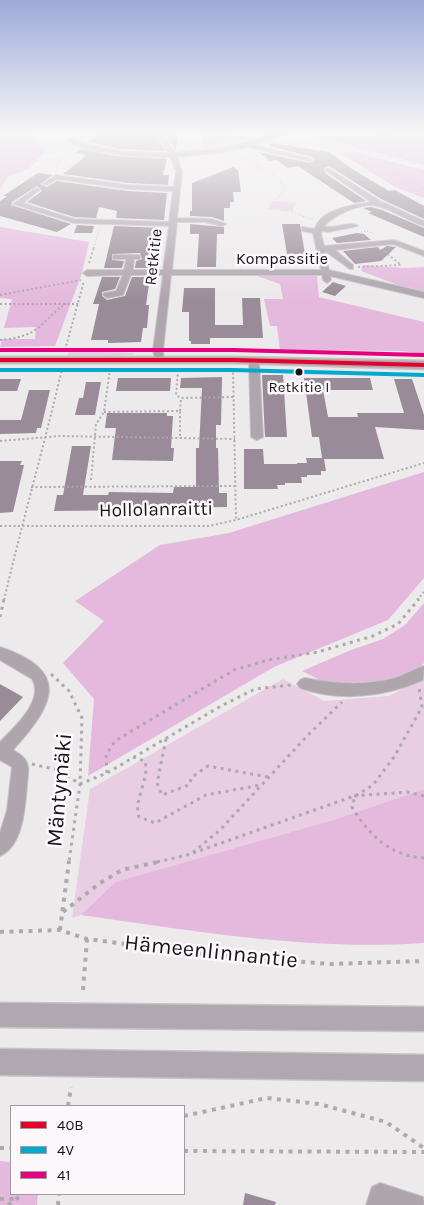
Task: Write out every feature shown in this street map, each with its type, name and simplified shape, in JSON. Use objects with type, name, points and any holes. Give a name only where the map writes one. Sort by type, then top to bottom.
[{"type":"main road","points":[[0,360],[254,361],[424,365]]},
{"type":"main road","points":[[0,1016],[424,1019]]},
{"type":"main road","points":[[0,1062],[424,1068]]},
{"type":"street","points":[[139,187],[176,188]]},
{"type":"street","points":[[353,187],[374,201],[390,206],[421,224]]},
{"type":"street","name":"Retkitie","points":[[159,361],[158,350],[176,188]]},
{"type":"street","points":[[36,190],[18,204],[74,221],[101,223],[218,221],[222,224]]},
{"type":"street","points":[[326,277],[324,250],[319,228],[324,219],[333,214],[374,201]]},
{"type":"street","points":[[304,229],[319,228],[328,230],[354,226]]},
{"type":"street","points":[[310,253],[336,246],[394,242],[424,254]]},
{"type":"street","points":[[324,250],[350,267]]},
{"type":"street","points":[[107,295],[126,291],[123,282],[134,257],[116,257]]},
{"type":"street","name":"Kompassitie","points":[[86,276],[166,273],[326,277],[424,295]]},
{"type":"street","points":[[254,361],[257,436]]},
{"type":"street","points":[[0,653],[38,676],[43,686],[42,699],[25,727],[1,752],[18,763],[20,768],[14,821],[4,844],[0,847]]},
{"type":"street","points":[[304,684],[353,691],[376,688],[423,673]]},
{"type":"street","points":[[378,1205],[380,1195],[415,1205]]},
{"type":"path","points":[[276,201],[285,189],[284,187]]},
{"type":"path","points":[[292,212],[319,228]]},
{"type":"path","points":[[64,356],[101,223]]},
{"type":"path","points":[[0,295],[86,276]]},
{"type":"path","points":[[0,304],[78,304]]},
{"type":"path","points":[[0,340],[13,338],[32,331],[51,313],[66,304]]},
{"type":"path","points":[[0,617],[21,525],[46,437],[62,365]]},
{"type":"path","points":[[178,368],[176,396],[181,398],[234,397]]},
{"type":"path","points":[[91,480],[96,424],[104,412],[110,369]]},
{"type":"path","points":[[233,369],[236,520]]},
{"type":"path","points":[[180,438],[181,398]]},
{"type":"path","points":[[104,412],[180,411]]},
{"type":"path","points":[[0,441],[46,437],[95,436],[235,438]]},
{"type":"path","name":"Hollolanraitti","points":[[0,526],[209,526],[236,520],[424,463]]},
{"type":"path","points":[[31,487],[235,486]]},
{"type":"path","points":[[107,773],[106,755],[115,741],[234,670],[268,660],[318,652],[372,636],[398,624],[424,592]]},
{"type":"path","name":"Mäntymäki","points":[[48,672],[69,690],[82,718],[80,784],[60,930]]},
{"type":"path","points":[[63,912],[100,882],[122,870],[191,854],[353,796],[373,785],[394,757],[422,707],[418,687],[423,673]]},
{"type":"path","points":[[18,763],[46,764],[61,770],[80,784],[107,773],[221,706],[255,689],[304,684]]},
{"type":"path","points":[[191,854],[220,830],[306,736],[353,691]]},
{"type":"path","points":[[166,738],[165,750],[156,783],[157,789],[162,795],[175,792],[189,784],[192,777],[208,766],[269,777]]},
{"type":"path","points":[[133,758],[145,761],[148,769],[139,805],[139,816],[154,823],[206,795],[262,784]]},
{"type":"path","points":[[353,796],[400,792],[414,792],[424,796]]},
{"type":"path","points":[[353,796],[354,803],[352,807],[366,827],[382,844],[406,857],[424,858]]},
{"type":"path","name":"Hämeenlinnantie","points":[[0,932],[60,930],[87,939],[205,954],[330,964],[424,961]]},
{"type":"path","points":[[83,990],[87,939]]},
{"type":"path","points":[[68,1105],[70,1087]]},
{"type":"path","points":[[185,1116],[267,1098],[319,1104],[386,1122],[424,1150]]},
{"type":"path","points":[[185,1150],[424,1150]]},
{"type":"path","points":[[8,1205],[22,1195]]},
{"type":"path","points":[[0,1199],[17,1198]]},
{"type":"shaded area","points":[[396,187],[424,187],[424,198]]},
{"type":"shaded area","points":[[272,201],[297,203],[291,212],[268,209]]},
{"type":"shaded area","points":[[0,227],[89,242],[82,273],[55,346],[0,347],[2,339],[35,339],[36,327],[4,328],[12,299],[0,298]]},
{"type":"shaded area","points":[[363,265],[404,268],[424,267],[424,291],[398,285],[361,271]]},
{"type":"shaded area","points":[[257,276],[317,276],[319,297],[424,322],[424,354],[402,351],[280,350],[277,326],[270,326],[264,299],[283,299],[280,284]]},
{"type":"shaded area","points":[[69,351],[134,354],[122,356],[67,356]]},
{"type":"shaded area","points":[[424,472],[424,578],[388,620],[274,667],[88,776],[94,699],[63,663],[104,621],[75,601],[160,545],[229,533]]},
{"type":"shaded area","points":[[424,603],[424,663],[419,668],[386,681],[326,683],[302,671],[351,650],[383,639],[405,625]]},
{"type":"shaded area","points":[[424,677],[424,789],[333,820],[115,882],[81,915],[72,918],[90,789],[283,679],[324,701],[389,696]]},
{"type":"shaded area","points":[[424,789],[424,943],[381,945],[295,942],[209,933],[81,915],[115,882],[333,820]]},
{"type":"shaded area","points":[[0,1161],[10,1162],[10,1195],[38,1195],[37,1205],[0,1205]]},
{"type":"building","points":[[16,187],[35,187],[12,202],[11,205],[71,224],[57,232],[0,216],[0,201],[7,196],[3,196]]},
{"type":"building","points":[[38,187],[101,187],[167,193],[164,220],[116,218],[117,211],[99,207],[96,218],[74,217],[27,202],[42,191]]},
{"type":"building","points":[[192,187],[240,187],[241,192],[233,192],[234,202],[230,202],[230,208],[224,208],[224,221],[212,217],[190,216],[190,211],[192,211]]},
{"type":"building","points":[[330,187],[346,187],[366,201],[354,203]]},
{"type":"building","points":[[362,187],[383,187],[389,191],[395,190],[424,206],[424,219],[381,199]]},
{"type":"building","points":[[371,207],[424,228],[424,237],[368,213],[372,212],[363,208]]},
{"type":"building","points":[[190,224],[224,227],[224,234],[217,234],[216,267],[197,267],[199,234],[190,234]]},
{"type":"building","points":[[282,224],[300,224],[305,254],[287,254]]},
{"type":"building","points":[[77,225],[94,226],[92,233],[74,233]]},
{"type":"building","points":[[114,226],[162,228],[161,236],[157,236],[151,268],[135,268],[136,261],[142,259],[140,253],[112,254],[112,260],[124,261],[122,268],[104,268]]},
{"type":"building","points":[[357,233],[364,234],[371,240],[337,243],[332,238]]},
{"type":"building","points":[[387,246],[396,247],[381,261],[355,264],[343,251],[378,247],[380,250]]},
{"type":"building","points":[[102,277],[120,277],[115,289],[102,292],[102,296],[107,300],[125,296],[132,277],[150,277],[146,305],[149,305],[147,328],[143,328],[141,342],[108,343],[108,340],[91,340],[99,304],[93,304]]},
{"type":"building","points":[[333,282],[346,286],[335,296],[322,292]]},
{"type":"building","points":[[184,288],[215,288],[215,325],[243,325],[242,298],[260,298],[263,338],[210,338],[210,344],[191,344],[191,341],[189,341],[189,312],[182,312]]},
{"type":"building","points":[[262,375],[283,375],[287,437],[265,437]]},
{"type":"building","points":[[222,377],[221,425],[216,425],[216,448],[218,448],[219,493],[227,493],[227,507],[54,511],[57,495],[63,495],[72,446],[91,446],[83,495],[108,495],[109,492],[173,493],[174,487],[196,487],[196,448],[199,448],[202,388],[180,388],[181,378]]},
{"type":"building","points":[[118,378],[171,378],[170,391],[116,391]]},
{"type":"building","points":[[304,378],[370,378],[373,390],[323,390],[328,417],[358,417],[357,413],[404,413],[394,379],[412,379],[424,415],[424,430],[375,427],[384,459],[324,459],[326,471],[321,471],[321,475],[301,477],[302,483],[277,485],[278,489],[244,489],[244,449],[263,449],[264,464],[307,463],[306,458],[322,458],[319,437],[312,437]]},
{"type":"building","points":[[0,379],[21,379],[17,391],[0,391]]},
{"type":"building","points":[[86,382],[101,382],[95,415],[75,415],[79,398],[83,398]]},
{"type":"building","points":[[29,390],[50,390],[41,428],[37,428],[36,433],[0,434],[0,420],[21,420]]},
{"type":"building","points":[[107,413],[167,413],[167,416],[173,416],[171,448],[174,448],[173,461],[112,460],[116,428],[105,428]]},
{"type":"building","points":[[0,461],[22,461],[20,465],[24,465],[13,512],[0,513]]},
{"type":"building","points":[[0,684],[23,697],[0,721]]},
{"type":"building","points":[[245,1193],[276,1202],[275,1205],[243,1205]]},
{"type":"transit line","name":"41","points":[[0,350],[233,350],[424,355]]},
{"type":"transit line","name":"40B","points":[[0,360],[233,360],[424,365]]},
{"type":"transit line","name":"4V","points":[[0,370],[233,370],[424,375]]},
{"type":"place","name":"Retkitie I","points":[[299,372]]}]
